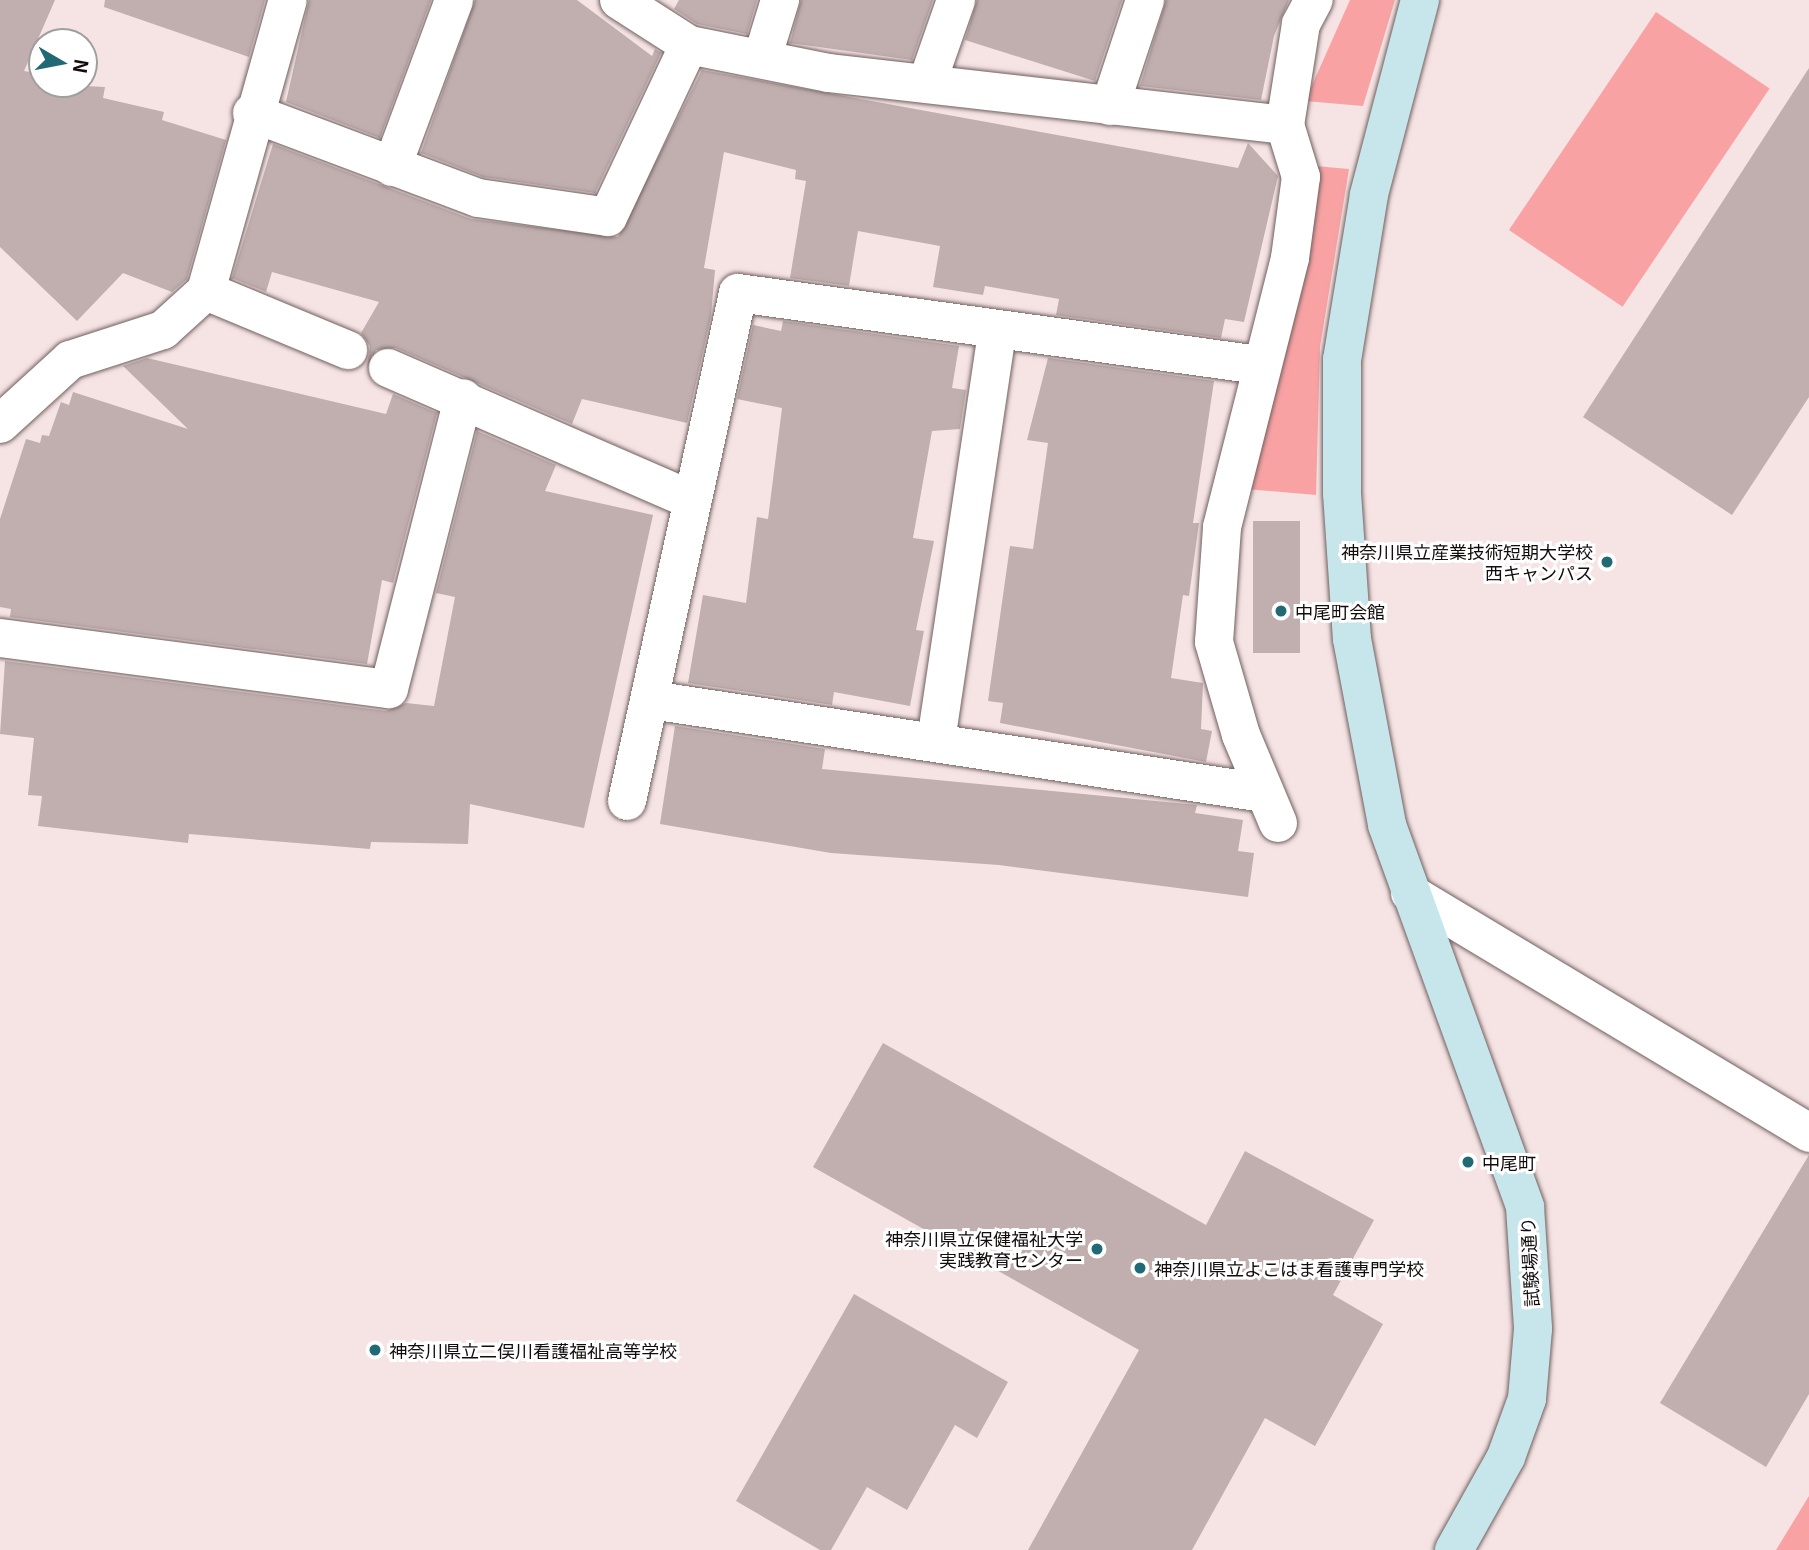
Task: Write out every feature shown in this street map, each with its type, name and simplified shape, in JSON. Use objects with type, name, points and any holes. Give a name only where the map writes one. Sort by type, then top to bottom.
[{"type":"street","points":[[0,424],[70,360],[163,330],[206,291],[252,113],[288,0]]},
{"type":"street","points":[[392,167],[454,0]]},
{"type":"street","points":[[619,0],[690,45],[762,59],[927,83],[1285,125]]},
{"type":"street","points":[[762,59],[780,0]]},
{"type":"street","points":[[927,83],[956,0]]},
{"type":"street","points":[[1110,106],[1145,0]]},
{"type":"street","points":[[651,700],[936,741],[1270,808],[1214,642],[1222,527],[1259,365],[1290,258],[1301,177],[1285,125],[1301,24],[1314,0]]},
{"type":"street","name":"試験場通り","points":[[1420,0],[1369,195],[1342,359],[1342,493],[1352,639],[1387,825],[1525,1207],[1532,1329],[1527,1399],[1506,1457],[1454,1550]]},
{"type":"street","points":[[252,113],[478,198],[608,218],[690,45]]},
{"type":"street","points":[[206,291],[348,350]]},
{"type":"street","points":[[628,801],[691,500],[738,293],[997,331],[1259,365]]},
{"type":"street","points":[[936,741],[997,331]]},
{"type":"street","points":[[388,368],[463,398],[691,500]]},
{"type":"street","points":[[0,638],[389,689],[463,398]]},
{"type":"street","points":[[1410,893],[1809,1133]]},
{"type":"shaded area","points":[[1350,0],[1395,0],[1363,106],[1305,101]]},
{"type":"shaded area","points":[[1656,12],[1770,89],[1623,307],[1509,230]]},
{"type":"shaded area","points":[[1315,166],[1349,169],[1320,347],[1316,495],[1246,489]]},
{"type":"shaded area","points":[[1809,1496],[1809,1550],[1776,1550]]},
{"type":"building","points":[[0,0],[55,0],[43,28],[28,28],[28,62],[24,71],[28,72],[28,98],[98,98],[98,87],[105,87],[103,98],[164,112],[162,120],[226,140],[187,279],[172,292],[123,273],[77,321],[0,247]]},
{"type":"building","points":[[105,0],[265,0],[249,57],[104,7]]},
{"type":"building","points":[[309,0],[431,0],[380,138],[286,102]]},
{"type":"building","points":[[475,0],[577,0],[652,56],[655,49],[661,53],[595,193],[483,177],[421,153]]},
{"type":"building","points":[[679,0],[757,0],[747,34],[697,24],[674,9]]},
{"type":"building","points":[[801,0],[933,0],[912,60],[790,43]]},
{"type":"building","points":[[977,0],[1122,0],[1095,81],[965,40]]},
{"type":"building","points":[[1166,0],[1289,0],[1274,36],[1261,100],[1140,86]]},
{"type":"building","points":[[1809,68],[1809,397],[1732,515],[1583,417]]},
{"type":"building","points":[[702,70],[1238,168],[1248,143],[1278,176],[1244,322],[1225,319],[1221,338],[1056,315],[1059,299],[985,286],[983,295],[933,287],[940,246],[858,231],[849,286],[790,278],[806,181],[795,179],[796,170],[724,152],[704,268],[715,270],[711,316],[687,423],[582,399],[572,424],[396,348],[376,350],[367,368],[370,346],[361,333],[379,302],[272,272],[266,292],[232,278],[273,144],[471,219],[618,237]]},
{"type":"building","points":[[783,321],[959,346],[952,388],[966,390],[960,429],[932,431],[913,538],[934,541],[916,630],[924,631],[910,706],[834,692],[832,705],[688,683],[703,595],[746,603],[757,517],[768,519],[782,408],[737,399],[753,325],[781,331]]},
{"type":"building","points":[[147,358],[386,414],[393,394],[437,413],[393,583],[382,580],[367,664],[10,617],[11,609],[0,607],[0,519],[26,439],[40,443],[42,435],[49,436],[61,402],[69,405],[73,392],[188,429],[123,366]]},
{"type":"building","points":[[1048,358],[1214,381],[1193,523],[1199,523],[1189,596],[1183,595],[1171,678],[1203,683],[1201,729],[1212,731],[1206,762],[1000,723],[1003,703],[988,701],[1010,546],[1033,549],[1048,443],[1027,440]]},
{"type":"building","points":[[477,431],[556,465],[545,491],[653,515],[584,828],[470,804],[468,844],[371,842],[370,849],[189,834],[188,843],[38,826],[42,796],[28,795],[34,738],[0,734],[5,661],[386,711],[406,703],[434,706],[455,597],[436,593]]},
{"type":"building","points":[[1253,521],[1300,521],[1300,653],[1253,653]]},
{"type":"building","points":[[675,726],[825,749],[822,769],[1197,805],[1195,813],[1243,820],[1238,851],[1254,853],[1248,897],[999,865],[831,853],[660,824]]},
{"type":"building","points":[[883,1043],[1206,1225],[1245,1151],[1374,1220],[1333,1295],[1383,1324],[1315,1446],[1265,1418],[1192,1550],[1028,1550],[1139,1350],[813,1167]]},
{"type":"building","points":[[1809,1155],[1809,1394],[1766,1467],[1660,1403]]},
{"type":"building","points":[[854,1294],[1008,1382],[977,1438],[955,1425],[907,1510],[867,1487],[831,1550],[820,1550],[736,1501]]},
{"type":"place","name":"神奈川県立産業技術短期大学校 西キャンパス","points":[[1607,562]]},
{"type":"place","name":"中尾町会館","points":[[1281,611]]},
{"type":"place","name":"中尾町","points":[[1468,1162]]},
{"type":"place","name":"神奈川県立保健福祉大学 実践教育センター","points":[[1097,1249]]},
{"type":"place","name":"神奈川県立よこはま看護専門学校","points":[[1140,1268]]},
{"type":"place","name":"神奈川県立二俣川看護福祉高等学校","points":[[375,1350]]}]
